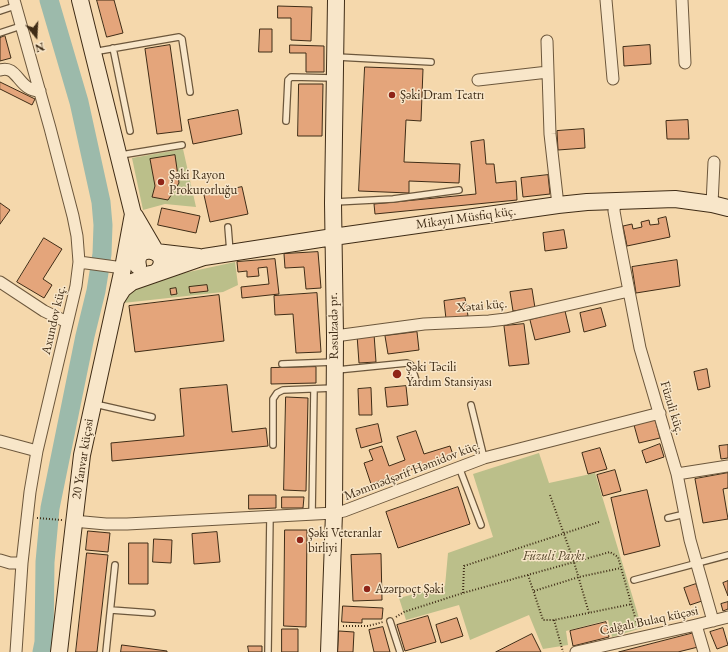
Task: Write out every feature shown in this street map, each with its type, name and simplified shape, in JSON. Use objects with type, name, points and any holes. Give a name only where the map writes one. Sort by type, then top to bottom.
[{"type":"main road","points":[[80,0],[120,156],[133,214],[139,264],[138,279],[126,286],[116,300]]},
{"type":"main road","name":"Rəsulzadə pr.","points":[[329,652],[334,513],[335,336],[333,203],[336,0]]},
{"type":"main road","name":"Mikayıl Müsfiq küç.","points":[[204,257],[558,205],[675,199],[712,204],[728,208]]},
{"type":"main road","name":"20 Yanvar küçəsi","points":[[59,652],[67,520],[116,300],[139,264],[133,214]]},
{"type":"main road","points":[[139,264],[204,257]]},
{"type":"main road","points":[[139,264],[204,257]]},
{"type":"street","points":[[606,0],[613,79]]},
{"type":"street","points":[[682,0],[685,63]]},
{"type":"street","name":"Axundov küç.","points":[[14,3],[40,91],[85,263],[76,286],[37,451],[27,511],[16,652]]},
{"type":"street","points":[[547,41],[550,134],[558,205]]},
{"type":"street","points":[[0,70],[4,68],[10,70],[27,88],[32,91],[40,91]]},
{"type":"street","points":[[478,80],[548,72]]},
{"type":"street","points":[[712,204],[714,162]]},
{"type":"street","name":"Füzuli küç.","points":[[615,201],[615,220],[640,348],[677,474],[690,540],[713,621]]},
{"type":"street","points":[[85,263],[139,264]]},
{"type":"street","points":[[0,282],[44,311],[67,322]]},
{"type":"street","name":"Xətai küç.","points":[[335,336],[424,324],[500,320],[629,291]]},
{"type":"street","name":"Məmmədşərif Həmidov küç.","points":[[67,520],[126,524],[334,513],[359,506],[484,458],[660,413]]},
{"type":"street","points":[[0,441],[37,451]]},
{"type":"street","points":[[677,474],[728,466]]},
{"type":"street","points":[[0,560],[22,563]]},
{"type":"street","name":"Calğalı Bulaq küçəsi","points":[[584,651],[696,626],[728,617]]},
{"type":"street","points":[[696,626],[704,652]]},
{"type":"lane","points":[[0,11],[14,3]]},
{"type":"lane","points":[[0,33],[21,26]]},
{"type":"lane","points":[[93,52],[178,37],[182,39],[190,92]]},
{"type":"lane","points":[[113,48],[130,131]]},
{"type":"lane","points":[[335,57],[432,62]]},
{"type":"lane","points":[[286,122],[288,80],[291,77],[334,78]]},
{"type":"lane","points":[[120,156],[182,145]]},
{"type":"lane","points":[[333,203],[393,199],[459,190]]},
{"type":"lane","points":[[228,227],[230,253]]},
{"type":"lane","points":[[282,364],[335,366],[407,363],[411,365],[416,380]]},
{"type":"lane","points":[[273,445],[273,399],[277,393],[283,390],[335,388]]},
{"type":"lane","points":[[312,514],[314,389]]},
{"type":"lane","points":[[93,404],[152,417]]},
{"type":"lane","points":[[471,405],[484,458]]},
{"type":"lane","points":[[459,467],[481,525]]},
{"type":"lane","points":[[668,518],[685,514]]},
{"type":"lane","points":[[268,652],[270,516]]},
{"type":"lane","points":[[634,580],[728,555]]},
{"type":"lane","points":[[106,652],[115,565]]},
{"type":"lane","points":[[111,610],[152,612]]},
{"type":"lane","points":[[390,621],[400,652]]},
{"type":"path","points":[[550,495],[579,577],[589,613]]},
{"type":"path","points":[[38,518],[67,520]]},
{"type":"path","points":[[463,593],[464,566],[599,522]]},
{"type":"path","points":[[330,627],[368,626],[390,621],[404,612],[463,593],[610,552],[618,557],[637,624]]},
{"type":"path","points":[[533,591],[579,577],[621,568]]},
{"type":"path","points":[[528,575],[542,620],[554,620],[632,604]]},
{"type":"path","points":[[554,620],[563,652]]},
{"type":"green space","points":[[183,149],[196,207],[165,204],[143,210],[132,158]]},
{"type":"green space","points":[[235,262],[238,285],[223,292],[123,303],[125,295],[147,281]]},
{"type":"green space","name":"Füzuli Parkı","points":[[539,453],[549,483],[595,473],[642,628],[612,637],[608,620],[566,631],[568,645],[543,649],[529,615],[470,640],[459,605],[406,620],[399,598],[445,586],[448,553],[493,537],[473,474]]},
{"type":"building","points":[[97,0],[114,0],[123,33],[107,37]]},
{"type":"building","points":[[278,6],[312,7],[311,41],[291,40],[291,18],[278,18]]},
{"type":"building","points":[[260,29],[272,29],[272,52],[259,52]]},
{"type":"building","points":[[5,36],[11,58],[0,61],[0,38]]},
{"type":"building","points":[[170,45],[182,131],[157,134],[145,49]]},
{"type":"building","points":[[290,45],[324,46],[324,72],[306,72],[306,53],[290,53]]},
{"type":"building","points":[[650,45],[651,64],[624,66],[623,47]]},
{"type":"building","points":[[365,67],[423,69],[421,121],[406,120],[404,162],[460,164],[459,183],[409,181],[409,193],[359,191]]},
{"type":"building","points":[[0,82],[35,99],[32,105],[0,89]]},
{"type":"building","points":[[299,84],[323,84],[322,136],[298,136]]},
{"type":"building","points":[[238,110],[242,134],[193,144],[188,120]]},
{"type":"building","points":[[688,120],[689,139],[667,139],[666,121]]},
{"type":"building","points":[[584,129],[585,148],[558,150],[557,131]]},
{"type":"building","points":[[484,140],[486,164],[494,164],[496,183],[516,181],[517,200],[375,214],[374,204],[476,194],[471,142]]},
{"type":"building","points":[[175,155],[179,183],[168,200],[152,197],[155,186],[150,159]]},
{"type":"building","points":[[548,175],[550,194],[523,197],[521,178]]},
{"type":"building","points":[[242,187],[248,214],[210,222],[204,195]]},
{"type":"building","points":[[0,203],[10,210],[0,224]]},
{"type":"building","points":[[162,208],[200,216],[196,233],[158,225]]},
{"type":"building","points":[[666,217],[670,237],[627,246],[623,226],[632,224],[633,229],[642,227],[641,222],[649,220],[650,225],[659,224],[658,219]]},
{"type":"building","points":[[564,230],[567,248],[545,251],[543,233]]},
{"type":"building","points":[[44,238],[62,249],[43,279],[52,285],[44,298],[17,282]]},
{"type":"building","points":[[318,252],[321,288],[306,289],[304,267],[285,268],[284,254]]},
{"type":"building","points":[[275,259],[279,294],[242,298],[241,287],[269,284],[267,267],[258,268],[259,276],[247,277],[247,271],[238,272],[237,262]]},
{"type":"building","points":[[677,260],[680,286],[636,293],[632,267]]},
{"type":"building","points":[[207,285],[208,291],[190,293],[189,287]]},
{"type":"building","points":[[176,288],[177,294],[171,295],[170,289]]},
{"type":"building","points":[[532,289],[535,308],[513,311],[510,292]]},
{"type":"building","points":[[317,293],[321,352],[296,353],[293,314],[275,315],[274,296]]},
{"type":"building","points":[[219,295],[224,341],[135,352],[129,306]]},
{"type":"building","points":[[465,298],[468,316],[446,319],[444,301]]},
{"type":"building","points":[[601,308],[606,326],[584,332],[580,313]]},
{"type":"building","points":[[565,311],[570,332],[535,340],[530,320]]},
{"type":"building","points":[[524,324],[529,364],[509,366],[504,326]]},
{"type":"building","points":[[417,332],[419,350],[388,354],[385,336]]},
{"type":"building","points":[[374,334],[376,362],[359,363],[357,335]]},
{"type":"building","points":[[316,367],[316,383],[271,384],[271,368]]},
{"type":"building","points":[[707,369],[710,387],[698,390],[694,372]]},
{"type":"building","points":[[227,385],[232,432],[266,428],[268,446],[112,461],[111,443],[184,436],[180,389]]},
{"type":"building","points":[[406,386],[408,405],[387,407],[385,388]]},
{"type":"building","points":[[371,388],[372,415],[359,415],[358,389]]},
{"type":"building","points":[[286,397],[308,398],[306,491],[284,490]]},
{"type":"building","points":[[655,419],[660,438],[639,443],[634,425]]},
{"type":"building","points":[[378,424],[382,442],[361,448],[356,429]]},
{"type":"building","points":[[416,431],[424,454],[450,446],[453,455],[371,484],[364,463],[373,460],[369,450],[382,446],[389,466],[405,460],[397,437]]},
{"type":"building","points":[[660,444],[664,457],[646,463],[642,451]]},
{"type":"building","points":[[728,445],[728,458],[721,459],[719,446]]},
{"type":"building","points":[[600,448],[607,469],[588,474],[582,453]]},
{"type":"building","points":[[615,470],[621,491],[603,496],[597,475]]},
{"type":"building","points":[[728,473],[728,488],[723,489],[728,519],[703,523],[695,479]]},
{"type":"building","points":[[458,487],[470,524],[398,548],[386,512]]},
{"type":"building","points":[[647,490],[660,546],[624,555],[611,498]]},
{"type":"building","points":[[249,495],[276,495],[276,508],[249,509]]},
{"type":"building","points":[[282,497],[304,497],[303,508],[282,508]]},
{"type":"building","points":[[285,530],[307,530],[306,627],[284,626]]},
{"type":"building","points":[[88,531],[110,533],[108,552],[86,550]]},
{"type":"building","points":[[217,532],[220,562],[194,564],[192,534]]},
{"type":"building","points":[[154,539],[172,540],[171,563],[153,562]]},
{"type":"building","points":[[129,543],[148,543],[148,584],[129,584]]},
{"type":"building","points":[[87,553],[108,555],[97,652],[76,652]]},
{"type":"building","name":"Azərpoçt Şəki","points":[[381,554],[382,600],[353,601],[351,555]]},
{"type":"building","points":[[728,581],[728,596],[723,583]]},
{"type":"building","points":[[696,584],[702,601],[690,605],[684,588]]},
{"type":"building","points":[[728,602],[728,609],[723,611],[721,604]]},
{"type":"building","points":[[343,606],[383,608],[382,619],[362,619],[362,623],[342,622]]},
{"type":"building","points":[[428,616],[436,642],[405,651],[397,625]]},
{"type":"building","points":[[457,618],[463,636],[441,643],[436,625]]},
{"type":"building","points":[[606,622],[609,637],[573,646],[570,631]]},
{"type":"building","points":[[383,627],[390,652],[374,652],[369,630]]},
{"type":"building","points":[[723,628],[728,645],[717,649],[710,632]]},
{"type":"building","points":[[282,629],[298,629],[298,652],[282,652]]},
{"type":"building","points":[[339,631],[354,632],[353,652],[338,652]]},
{"type":"building","points":[[694,633],[698,647],[678,652],[619,652]]},
{"type":"building","points":[[532,634],[541,652],[496,652]]},
{"type":"building","points":[[122,645],[167,651],[167,652],[121,652]]},
{"type":"building","points":[[248,646],[262,646],[262,652],[249,652]]},
{"type":"waterway","points":[[42,652],[44,642],[45,562],[50,508],[85,336],[96,291],[102,254],[103,225],[101,202],[79,102],[49,0]]},
{"type":"place","name":"Şəki Dram Teatrı","points":[[392,95]]},
{"type":"place","name":"Şəki Rayon Prokurorluğu","points":[[161,182]]},
{"type":"place","name":"Şəki Təcili Yardım Stansiyası","points":[[397,374]]},
{"type":"place","name":"Şəki Veteranlar birliyi","points":[[300,540]]},
{"type":"place","name":"Azərpoçt Şəki","points":[[367,589]]}]
